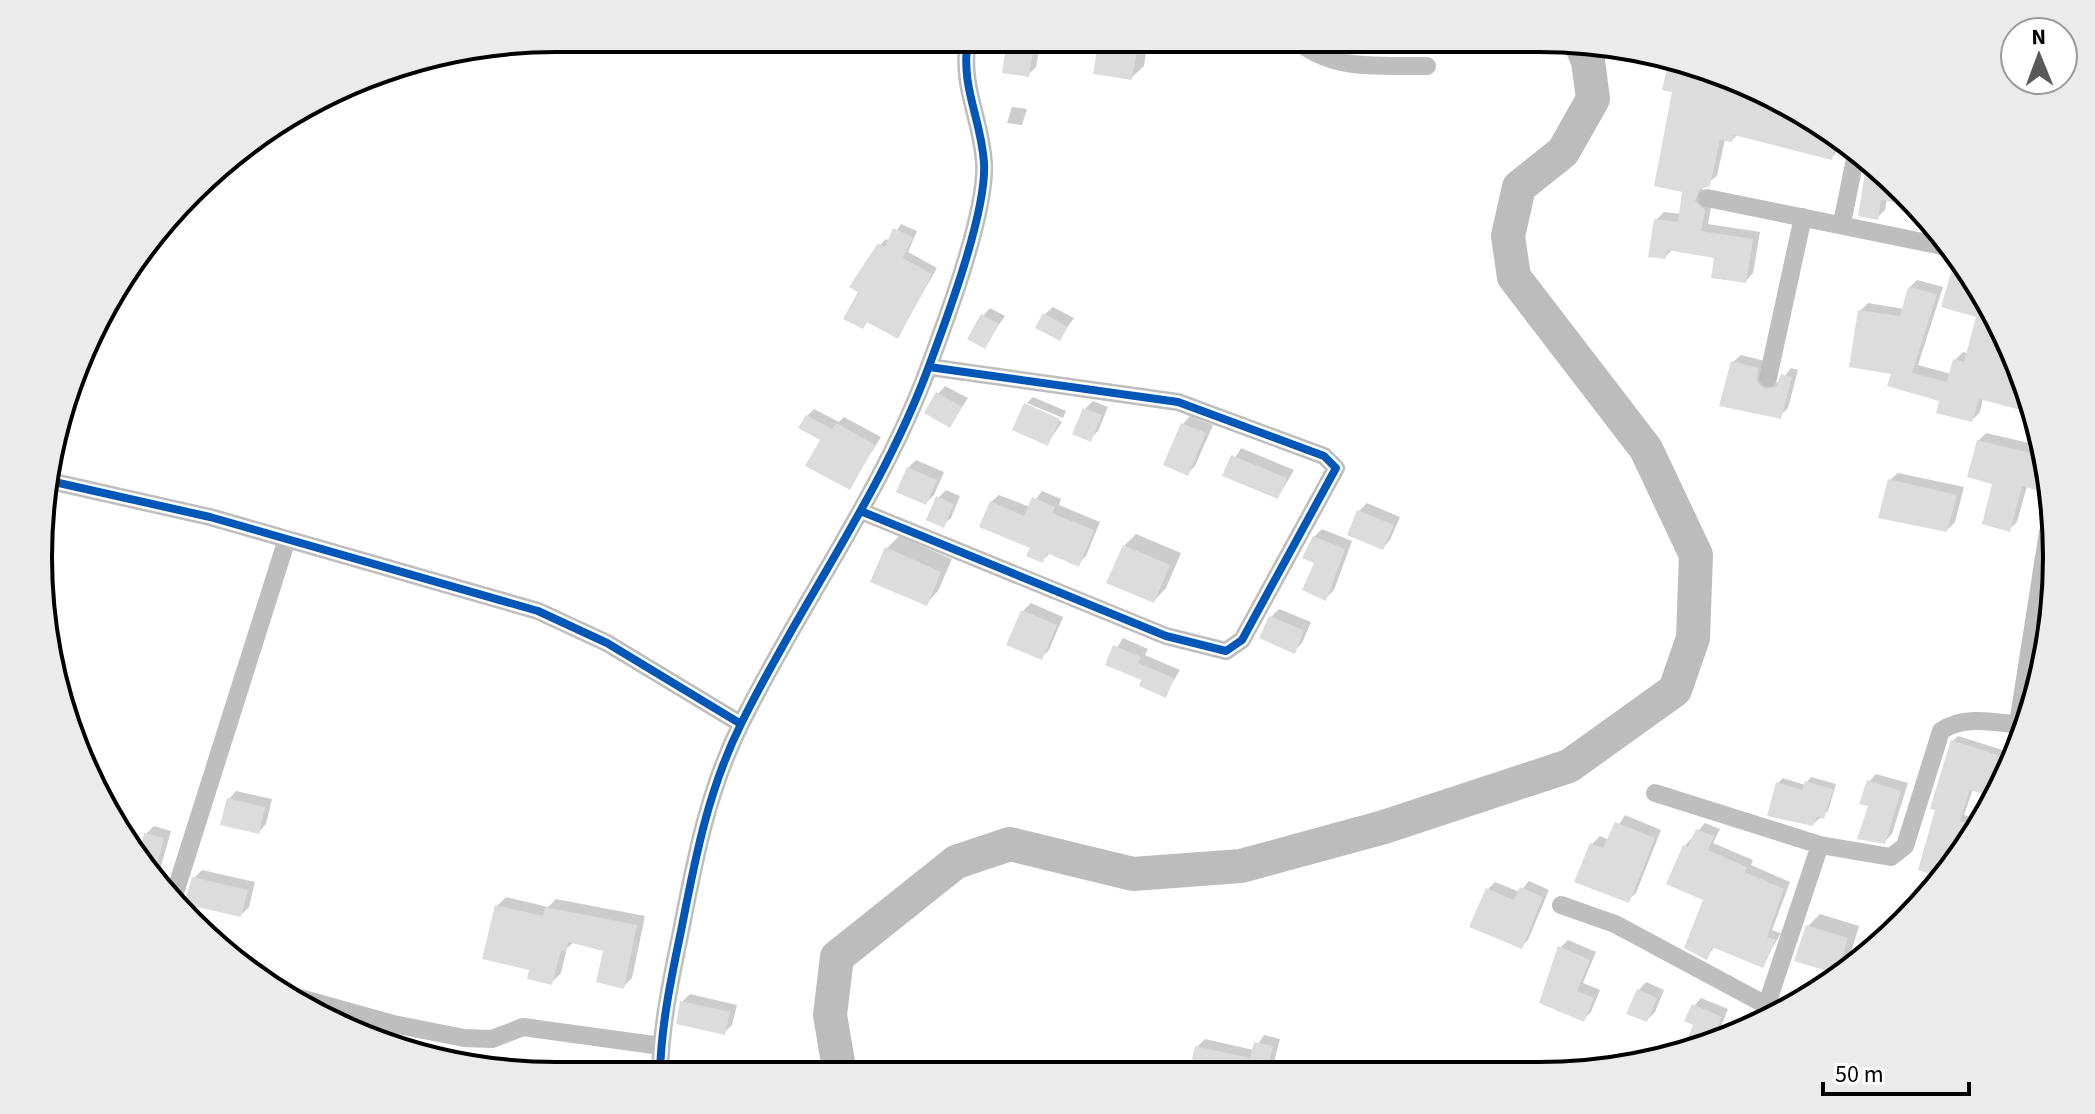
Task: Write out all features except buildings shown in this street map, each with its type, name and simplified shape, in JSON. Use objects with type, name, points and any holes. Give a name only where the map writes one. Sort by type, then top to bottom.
[{"type":"street","points":[[660,1062],[703,822],[712,791],[741,724],[863,512],[929,367],[978,211],[984,176],[981,142],[966,89],[967,52]]},
{"type":"street","points":[[1312,52],[1334,62],[1427,66]]},
{"type":"street","points":[[1842,223],[1854,163]]},
{"type":"street","points":[[1707,198],[1934,244]]},
{"type":"street","points":[[1768,378],[1803,217]]},
{"type":"street","points":[[863,512],[1166,636],[1226,651],[1242,640],[1335,471],[1333,462],[1324,456],[1178,402],[929,367]]},
{"type":"street","points":[[58,483],[210,517],[538,611],[607,643],[741,724]]},
{"type":"street","points":[[176,889],[287,539]]},
{"type":"street","points":[[2023,697],[2043,567]]},
{"type":"street","points":[[1655,793],[1820,845],[1875,855],[1899,853],[1905,846],[1941,731],[1950,724],[1967,721],[2014,724]]},
{"type":"street","points":[[1766,1007],[1820,845]]},
{"type":"street","points":[[1561,905],[1615,924],[1759,1011]]},
{"type":"street","points":[[324,1005],[393,1024],[464,1038],[492,1039],[523,1027],[661,1046]]},
{"type":"waterway","points":[[838,1062],[830,1015],[837,957],[956,862],[1010,844],[1133,874],[1241,866],[1384,827],[1569,766],[1675,690],[1693,638],[1696,555],[1646,449],[1514,277],[1508,236],[1519,187],[1563,152],[1593,99],[1585,54]]},
{"type":"cycle path","points":[[661,1062],[664,1020],[697,851],[720,774],[764,679],[865,503],[910,413],[946,321],[973,236],[984,163],[969,88],[966,52]]},
{"type":"cycle path","points":[[863,512],[1166,636],[1226,651],[1242,640],[1336,468],[1324,456],[1178,402],[929,367]]},
{"type":"cycle path","points":[[58,483],[210,517],[538,611],[607,643],[741,724]]}]
